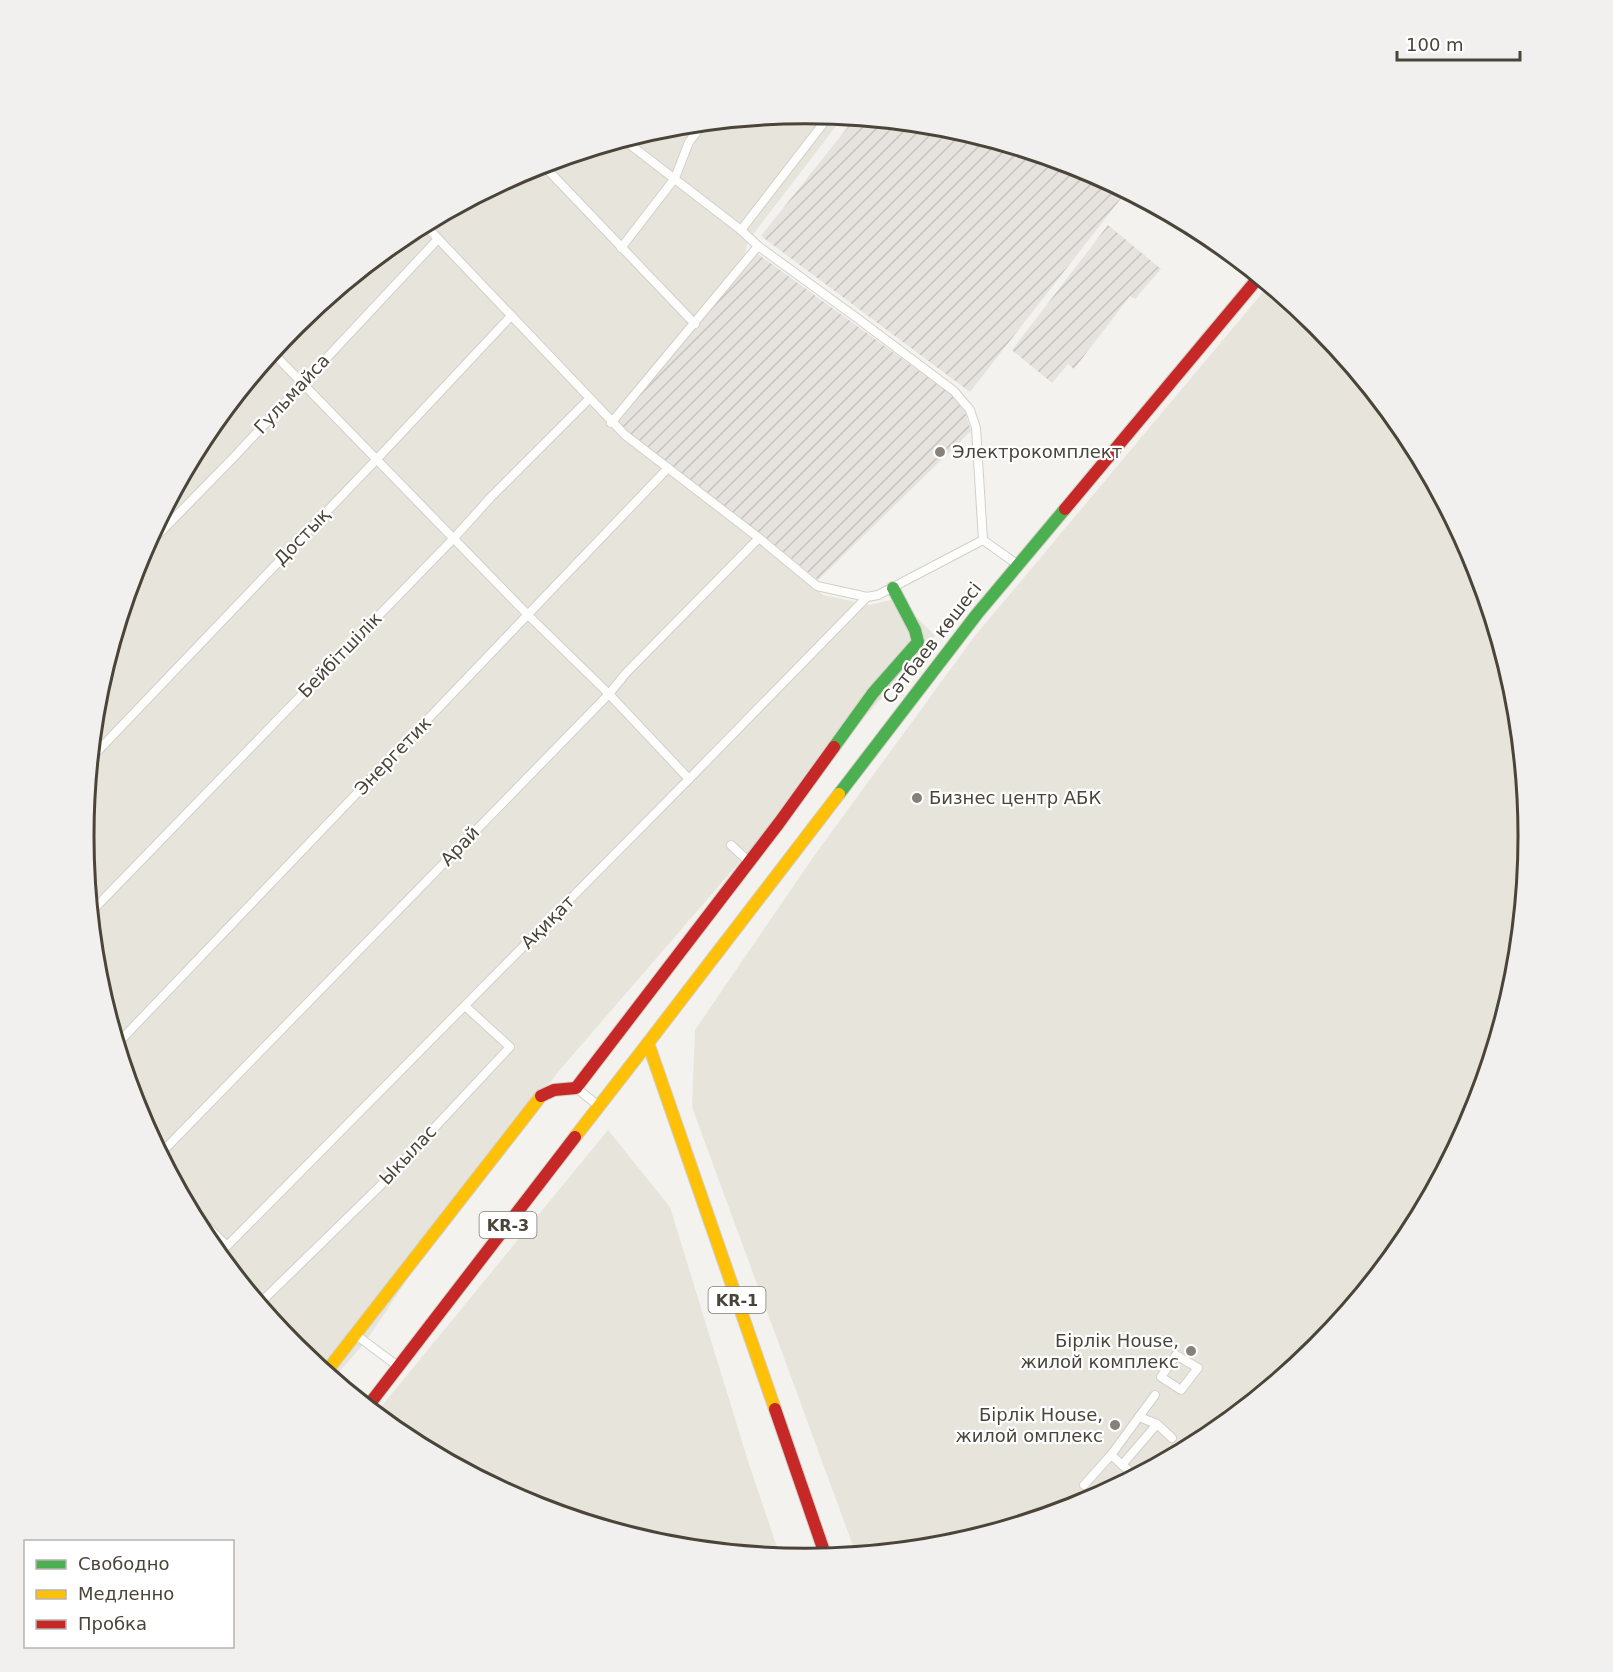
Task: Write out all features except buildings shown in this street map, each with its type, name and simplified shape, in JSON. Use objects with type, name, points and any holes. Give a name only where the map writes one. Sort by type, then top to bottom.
[{"type":"main road","name":"Сәтбаев көшесі","points":[[648,1043],[976,614],[1254,283]]},
{"type":"main road","points":[[331,1366],[539,1097],[554,1090],[576,1088],[779,823],[873,693],[918,642],[915,630],[893,588]]},
{"type":"main road","name":"KR-3","points":[[372,1400],[648,1043]]},
{"type":"main road","name":"KR-1","points":[[648,1043],[823,1547]]},
{"type":"street","points":[[741,230],[822,125]]},
{"type":"street","points":[[621,248],[675,178],[689,142],[696,133]]},
{"type":"street","points":[[632,146],[741,230],[758,246],[954,392],[970,410],[976,428],[983,540]]},
{"type":"street","points":[[550,172],[695,324]]},
{"type":"street","points":[[431,231],[610,423],[759,538],[817,586],[867,597],[878,595],[983,540]]},
{"type":"street","name":"Гульмайса","points":[[165,527],[438,239]]},
{"type":"street","points":[[610,423],[758,246]]},
{"type":"street","name":"Достық","points":[[100,748],[511,316]]},
{"type":"street","points":[[279,359],[528,615],[609,694],[689,779]]},
{"type":"street","name":"Бейбітшілік","points":[[98,905],[491,497],[589,399]]},
{"type":"street","name":"Энергетик","points":[[124,1037],[668,468]]},
{"type":"street","name":"Арай","points":[[166,1147],[759,538]]},
{"type":"street","points":[[983,540],[1018,565]]},
{"type":"street","name":"Ақиқат","points":[[217,1236],[227,1246],[867,597]]},
{"type":"street","points":[[731,845],[748,861]]},
{"type":"street","name":"Ыкылас","points":[[265,1298],[379,1187],[510,1047],[465,1006]]},
{"type":"street","points":[[576,1088],[599,1106]]},
{"type":"street","points":[[356,1335],[399,1367]]},
{"type":"street","points":[[1176,1355],[1198,1368],[1182,1390],[1161,1377],[1176,1355]]},
{"type":"street","points":[[1084,1485],[1111,1455],[1155,1395]]},
{"type":"street","points":[[1139,1417],[1157,1424],[1172,1438]]},
{"type":"street","points":[[1122,1465],[1157,1424]]},
{"type":"street","points":[[1111,1455],[1129,1471]]},
{"type":"shaded area","points":[[806,124],[837,125],[748,241],[744,258],[611,424],[784,561],[823,595],[870,605],[898,598],[935,636],[558,1072],[428,1248],[366,1341],[339,1372],[271,1305],[214,1232],[190,1192],[168,1151],[132,1065],[108,975],[96,883],[94,836],[96,789],[108,697],[132,607],[168,521],[190,480],[214,440],[242,403],[271,367],[337,301],[411,244],[492,197],[534,178],[622,148],[714,130]]},
{"type":"shaded area","points":[[849,126],[899,130],[991,148],[1079,178],[1122,197],[970,392],[761,236]]},
{"type":"shaded area","points":[[1108,225],[1161,269],[1135,299],[1130,296],[1074,369],[1068,364],[1052,383],[1012,350]]},
{"type":"shaded area","points":[[755,252],[952,395],[965,412],[971,431],[818,580],[614,421]]},
{"type":"shaded area","points":[[1264,291],[1310,333],[1342,367],[1399,440],[1445,521],[1481,607],[1505,697],[1517,789],[1517,883],[1512,929],[1505,975],[1481,1065],[1445,1151],[1399,1232],[1371,1269],[1342,1305],[1276,1371],[1240,1401],[1162,1453],[1079,1494],[991,1524],[899,1542],[853,1546],[692,1107],[695,1030],[814,856],[974,637]]},
{"type":"shaded area","points":[[608,1130],[670,1207],[748,1461],[777,1547],[714,1542],[668,1534],[622,1524],[578,1510],[534,1494],[450,1453],[381,1407]]},
{"type":"traffic: fast","points":[[839,794],[977,614],[1065,509]]},
{"type":"traffic: fast","points":[[834,747],[873,693],[918,642],[915,630],[893,588]]},
{"type":"traffic: slow","points":[[648,1043],[839,794]]},
{"type":"traffic: slow","points":[[648,1043],[775,1409]]},
{"type":"traffic: slow","points":[[575,1137],[648,1043]]},
{"type":"traffic: slow","points":[[331,1365],[541,1096]]},
{"type":"traffic: jam","points":[[1065,509],[1254,283]]},
{"type":"traffic: jam","points":[[541,1096],[554,1090],[576,1088],[779,823],[834,747]]},
{"type":"traffic: jam","points":[[372,1400],[575,1137]]},
{"type":"traffic: jam","points":[[775,1409],[823,1547]]},
{"type":"place","name":"Электрокомплект","points":[[940,452]]},
{"type":"place","name":"Бизнес центр АБК","points":[[917,798]]},
{"type":"place","name":"Бірлік House, жилой комплекс","points":[[1191,1351]]},
{"type":"place","name":"Бірлік House, жилой омплекс","points":[[1115,1425]]}]
